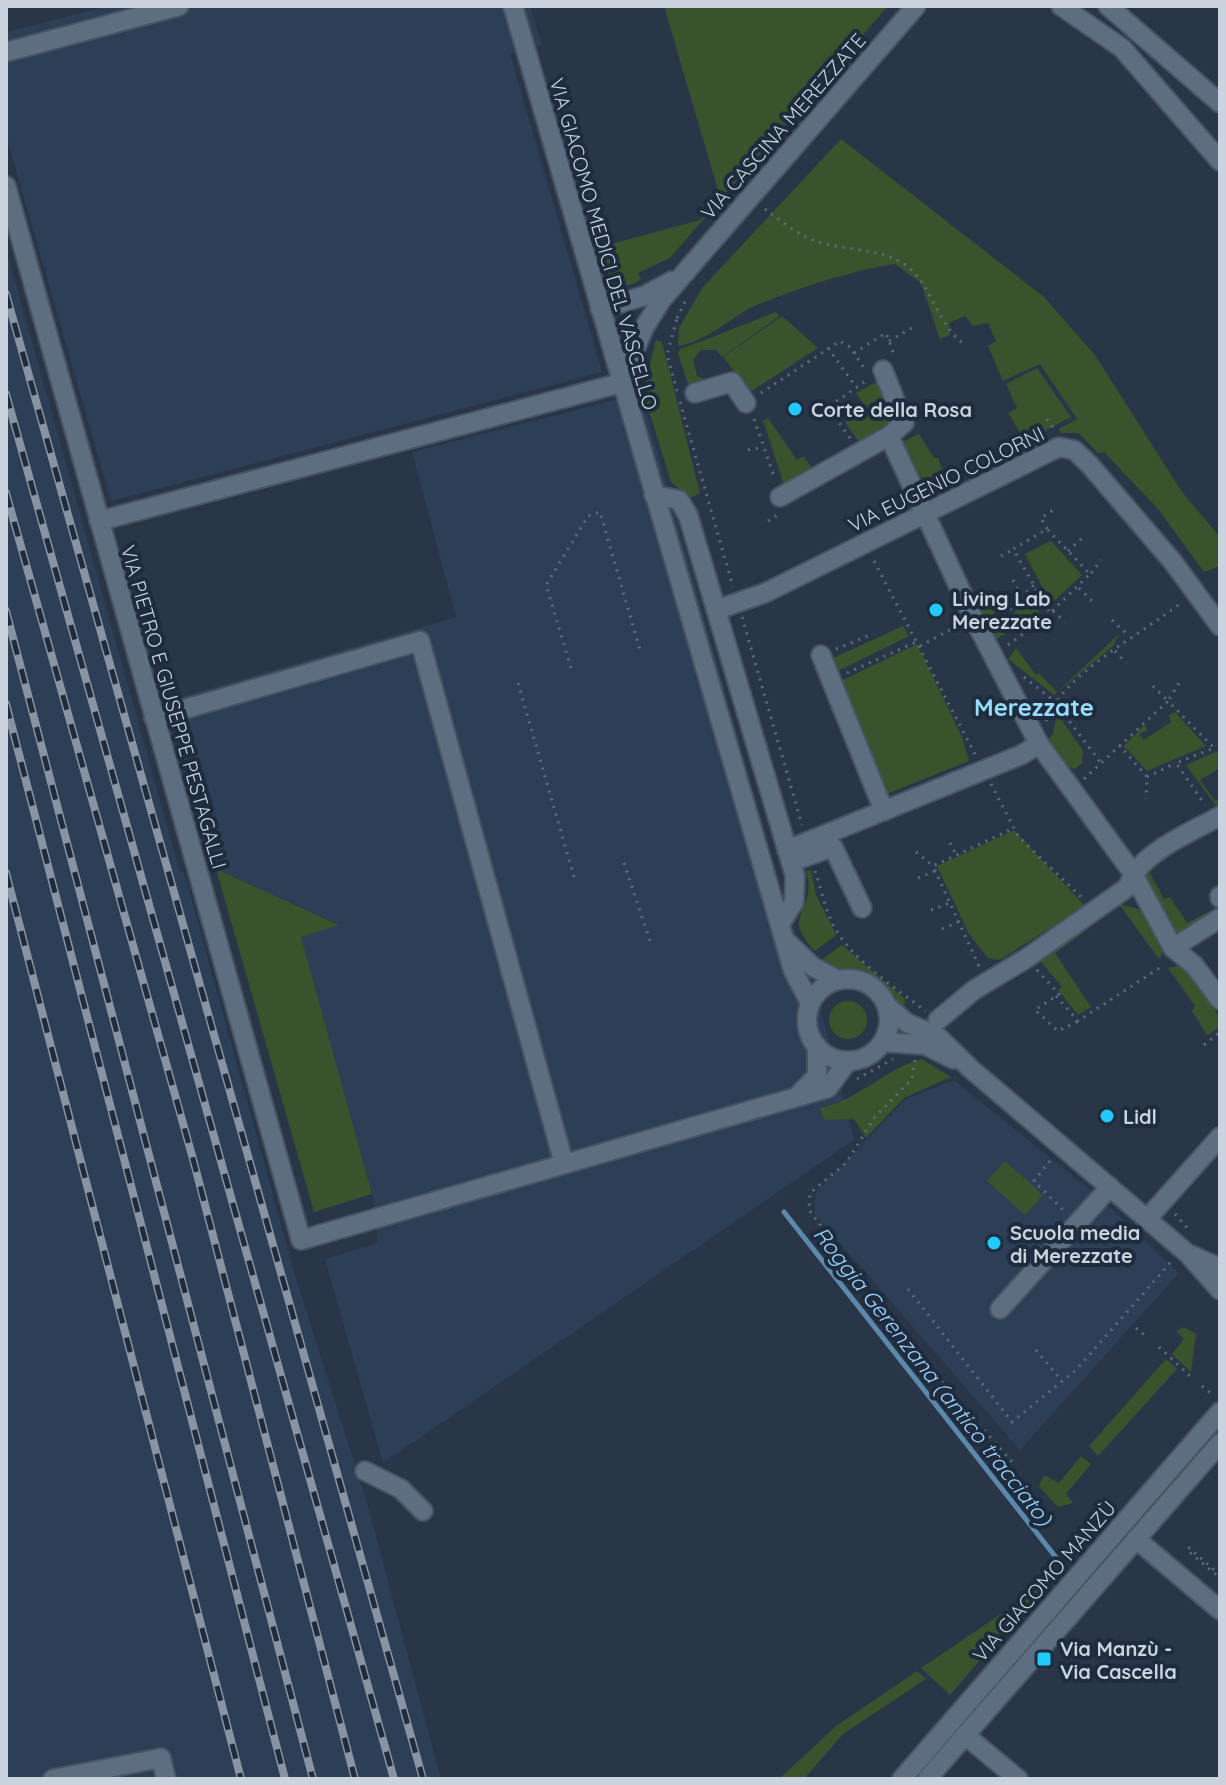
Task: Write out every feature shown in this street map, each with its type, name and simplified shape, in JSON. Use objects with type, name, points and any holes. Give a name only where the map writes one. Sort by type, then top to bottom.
[{"type":"street","points":[[6,52],[179,6]]},
{"type":"street","name":"VIA GIACOMO MEDICI DEL VASCELLO","points":[[513,6],[793,970],[810,1003]]},
{"type":"street","name":"VIA CASCINA MEREZZATE","points":[[682,274],[916,6]]},
{"type":"street","points":[[1061,6],[1122,48],[1220,161]]},
{"type":"street","points":[[1108,6],[1220,103]]},
{"type":"street","name":"VIA PIETRO E GIUSEPPE PESTAGALLI","points":[[6,186],[301,1240],[564,1164]]},
{"type":"street","points":[[600,309],[644,296],[682,274]]},
{"type":"street","points":[[99,521],[621,383],[650,317],[682,274]]},
{"type":"street","points":[[780,497],[889,436],[904,423],[883,370]]},
{"type":"street","points":[[695,393],[732,382],[746,403]]},
{"type":"street","points":[[889,436],[973,617],[1039,744],[1132,872],[1176,950],[1194,965],[1220,1000]]},
{"type":"street","name":"VIA EUGENIO COLORNI","points":[[716,610],[765,593],[1051,449],[1068,448],[1089,464],[1165,553],[1220,626]]},
{"type":"street","points":[[654,495],[679,500],[685,509],[789,856],[796,894],[782,932],[813,967],[838,980],[869,985],[907,1023],[937,1036],[971,1069],[1147,1219],[1180,1258],[1220,1290]]},
{"type":"street","points":[[154,718],[420,641],[564,1164],[828,1088],[848,1061]]},
{"type":"street","points":[[821,655],[884,811]]},
{"type":"street","points":[[789,856],[1039,744]]},
{"type":"street","points":[[938,1020],[994,977],[1027,958],[1128,887],[1132,872],[1182,837],[1217,818]]},
{"type":"street","points":[[808,849],[833,847],[862,908]]},
{"type":"street","points":[[1176,950],[1220,918]]},
{"type":"street","points":[[798,1095],[814,1082],[818,1065],[817,1047],[808,1029],[810,1003],[821,989],[838,980]]},
{"type":"street","points":[[817,1047],[831,1058],[848,1061],[868,1057],[883,1042],[889,1024],[887,1006]]},
{"type":"street","points":[[883,1042],[925,1045],[971,1069]]},
{"type":"street","points":[[1147,1219],[1220,1137]]},
{"type":"street","points":[[1000,1309],[1110,1187]]},
{"type":"street","points":[[1180,1258],[1220,1268]]},
{"type":"street","name":"VIA GIACOMO MANZÙ","points":[[902,1779],[1217,1404]]},
{"type":"street","name":"VIA GIACOMO MANZÙ","points":[[927,1779],[1220,1443]]},
{"type":"street","points":[[365,1471],[401,1489],[423,1511]]},
{"type":"street","points":[[1136,1539],[1220,1610]]},
{"type":"street","points":[[965,1735],[1018,1779]]},
{"type":"street","points":[[53,1779],[161,1758],[166,1779]]},
{"type":"path","points":[[765,209],[815,241],[885,255],[906,265],[922,280],[931,304],[954,338],[966,346]]},
{"type":"path","points":[[677,318],[667,344],[668,367],[808,849],[832,923],[841,937],[866,962]]},
{"type":"path","points":[[889,341],[915,326]]},
{"type":"path","points":[[854,353],[886,333],[896,361],[883,370]]},
{"type":"path","points":[[780,497],[765,446],[746,403],[843,341],[871,378],[828,407],[860,452]]},
{"type":"path","points":[[828,348],[856,388]]},
{"type":"path","points":[[1047,419],[1055,436]]},
{"type":"path","points":[[748,450],[765,446]]},
{"type":"path","points":[[1053,510],[1041,518],[1047,529],[1090,574]]},
{"type":"path","points":[[571,668],[546,585],[588,516],[600,512],[640,650]]},
{"type":"path","points":[[1001,556],[1047,529]]},
{"type":"path","points":[[1068,551],[1082,538]]},
{"type":"path","points":[[1013,549],[1052,612],[1065,622]]},
{"type":"path","points":[[994,654],[1052,612],[1079,588],[1101,560]]},
{"type":"path","points":[[874,561],[969,736],[1014,828],[1094,910]]},
{"type":"path","points":[[1013,580],[1022,597]]},
{"type":"path","points":[[1004,615],[1034,585]]},
{"type":"path","points":[[1079,588],[1092,601]]},
{"type":"path","points":[[1039,744],[1054,701],[1129,636],[1183,599]]},
{"type":"path","points":[[831,680],[973,617]]},
{"type":"path","points":[[1112,620],[1129,636]]},
{"type":"path","points":[[821,655],[873,634]]},
{"type":"path","points":[[1114,651],[1126,663]]},
{"type":"path","points":[[1019,673],[1054,701],[1101,763]]},
{"type":"path","points":[[1073,790],[1168,701],[1182,678]]},
{"type":"path","points":[[518,683],[574,877]]},
{"type":"path","points":[[1153,686],[1214,748]]},
{"type":"path","points":[[1119,745],[1147,777],[1146,799]]},
{"type":"path","points":[[1147,777],[1220,746]]},
{"type":"path","points":[[1176,763],[1217,818]]},
{"type":"path","points":[[933,866],[1014,828]]},
{"type":"path","points":[[950,843],[956,855]]},
{"type":"path","points":[[916,852],[933,866],[981,970],[994,977]]},
{"type":"path","points":[[624,863],[650,941]]},
{"type":"path","points":[[918,878],[935,871]]},
{"type":"path","points":[[931,910],[950,903]]},
{"type":"path","points":[[942,929],[958,922]]},
{"type":"path","points":[[1027,958],[1059,994],[1035,1010],[1058,1031],[1154,973],[1176,950]]},
{"type":"path","points":[[1056,996],[1078,1021]]},
{"type":"path","points":[[1204,1045],[1220,1032]]},
{"type":"path","points":[[851,1082],[899,1055]]},
{"type":"path","points":[[915,1055],[912,1079],[875,1117],[846,1163],[810,1193],[809,1210],[926,1364],[1013,1463]]},
{"type":"path","points":[[1050,1160],[1034,1181],[1078,1225]]},
{"type":"path","points":[[908,1289],[1012,1422],[1063,1381],[1180,1258]]},
{"type":"path","points":[[1136,1328],[1148,1338]]},
{"type":"path","points":[[1159,1347],[1190,1376]]},
{"type":"path","points":[[1036,1350],[1063,1381]]},
{"type":"path","points":[[1202,1386],[1217,1404]]},
{"type":"path","points":[[1189,1548],[1220,1577],[1187,1550],[1189,1548]]},
{"type":"shaded area","points":[[109,6],[530,6],[542,45],[510,54],[602,372],[111,501],[6,135],[6,32]]},
{"type":"shaded area","points":[[6,249],[180,872],[184,872],[295,1275],[368,1506],[441,1779],[6,1779]]},
{"type":"shaded area","points":[[640,390],[787,911],[819,1003],[854,1140],[383,1463],[325,1259],[378,1243],[372,1194],[300,936],[338,924],[216,869],[166,701],[456,617],[412,452],[611,401]]},
{"type":"shaded area","name":"Scuola media di Merezzate","points":[[954,1080],[1100,1198],[1179,1273],[1020,1450],[814,1213],[816,1192],[906,1099]]},
{"type":"green space","points":[[664,6],[888,6],[670,258],[638,273],[641,279],[637,282],[621,284],[609,279],[600,247],[700,220],[720,197]]},
{"type":"green space","points":[[841,139],[1044,297],[1095,355],[1182,492],[1220,537],[1220,566],[1204,572],[1158,509],[1104,452],[1098,453],[1079,433],[1060,433],[1059,429],[1077,419],[1040,364],[1003,381],[988,346],[996,341],[988,323],[973,326],[965,316],[949,323],[950,335],[940,339],[921,283],[895,264],[844,275],[775,298],[749,309],[700,339],[678,346],[679,328],[702,288]]},
{"type":"green space","points":[[776,312],[780,316],[722,357],[716,350],[701,350],[693,360],[697,376],[709,380],[721,374],[723,379],[689,387],[678,353],[681,349]]},
{"type":"green space","points":[[782,316],[818,348],[750,392],[723,357]]},
{"type":"green space","points":[[656,340],[662,342],[700,493],[690,498],[671,482],[647,405],[646,380]]},
{"type":"green space","points":[[1037,368],[1071,417],[1025,441],[1008,413],[1017,408],[1006,384]]},
{"type":"green space","points":[[878,381],[894,421],[859,442],[845,422],[866,408],[856,393]]},
{"type":"green space","points":[[768,418],[797,460],[803,456],[812,468],[784,485],[763,420]]},
{"type":"green space","points":[[919,434],[934,458],[938,458],[945,477],[934,484],[917,472],[906,448],[904,441]]},
{"type":"green space","points":[[1051,541],[1082,575],[1051,604],[1025,554]]},
{"type":"green space","points":[[1030,595],[1040,614],[996,639],[979,610],[989,605],[1003,625]]},
{"type":"green space","points":[[903,626],[909,636],[838,671],[833,658]]},
{"type":"green space","points":[[1119,634],[1113,646],[1054,695],[1008,659],[1016,648],[1036,675],[1039,673],[1057,692]]},
{"type":"green space","points":[[917,644],[962,737],[969,761],[884,795],[839,682]]},
{"type":"green space","points":[[1175,712],[1206,746],[1147,771],[1124,746],[1144,725],[1148,730],[1139,734],[1144,740],[1171,722],[1169,715]]},
{"type":"green space","points":[[1057,713],[1083,751],[1082,763],[1075,769],[1066,766],[1047,741],[1053,734]]},
{"type":"green space","points":[[1220,750],[1220,768],[1200,780],[1215,801],[1220,798],[1220,811],[1186,765]]},
{"type":"green space","points":[[1220,821],[1220,825],[1147,868],[1164,899],[1170,897],[1187,923],[1220,906],[1220,913],[1182,938],[1173,933],[1142,873],[1145,868]]},
{"type":"green space","points":[[1014,830],[1085,906],[1000,960],[988,958],[969,934],[937,866]]},
{"type":"green space","points":[[216,869],[339,925],[301,937],[372,1194],[314,1212]]},
{"type":"green space","points":[[811,870],[816,895],[836,935],[815,951],[805,938],[799,920],[808,895],[806,871]]},
{"type":"green space","points":[[1119,904],[1142,910],[1166,947],[1159,959]]},
{"type":"green space","points":[[1080,927],[1084,932],[1055,953],[1091,1007],[1078,1015],[1058,990],[1062,987],[1037,957]]},
{"type":"green space","points":[[842,945],[905,999],[904,1014],[878,981],[819,962]]},
{"type":"green space","points":[[1178,966],[1188,971],[1220,1018],[1220,1027],[1207,1035],[1192,1011],[1195,1006],[1168,968]]},
{"type":"green space","points":[[848,1001],[861,1007],[867,1020],[861,1033],[848,1039],[835,1033],[829,1020],[835,1007]]},
{"type":"green space","points":[[922,1059],[951,1077],[904,1098],[866,1138],[854,1119],[824,1120],[820,1108],[847,1099],[896,1069]]},
{"type":"green space","points":[[1005,1161],[1043,1195],[1025,1215],[987,1181]]},
{"type":"green space","points":[[1184,1327],[1196,1334],[1191,1372],[1172,1354],[1184,1339],[1176,1331]]},
{"type":"green space","points":[[1166,1359],[1177,1369],[1098,1456],[1089,1446]]},
{"type":"green space","points":[[1081,1456],[1091,1464],[1066,1494],[1073,1503],[1058,1507],[1039,1486],[1044,1475],[1059,1483]]},
{"type":"green space","points":[[1044,1585],[950,1695],[921,1668]]},
{"type":"green space","points":[[917,1671],[926,1679],[843,1734],[804,1779],[779,1779],[836,1726]]},
{"type":"waterway","name":"Roggia Gerenzana (antico tracciato)","points":[[784,1212],[1058,1560]]},
{"type":"railway","points":[[6,294],[423,1779]]},
{"type":"railway","points":[[6,394],[394,1779]]},
{"type":"railway","points":[[6,493],[193,1159],[355,1779]]},
{"type":"railway","points":[[6,611],[313,1779]]},
{"type":"railway","points":[[6,704],[285,1779]]},
{"type":"railway","points":[[6,873],[241,1779]]},
{"type":"place","name":"Corte della Rosa","points":[[795,409]]},
{"type":"place","name":"Living Lab Merezzate","points":[[936,610]]},
{"type":"place","name":"Lidl","points":[[1107,1116]]},
{"type":"place","name":"Scuola media di Merezzate","points":[[994,1243]]},
{"type":"place","name":"Via Manzù - Via Cascella","points":[[1044,1659]]},
{"type":"district","name":"Merezzate","points":[[1034,707]]}]
